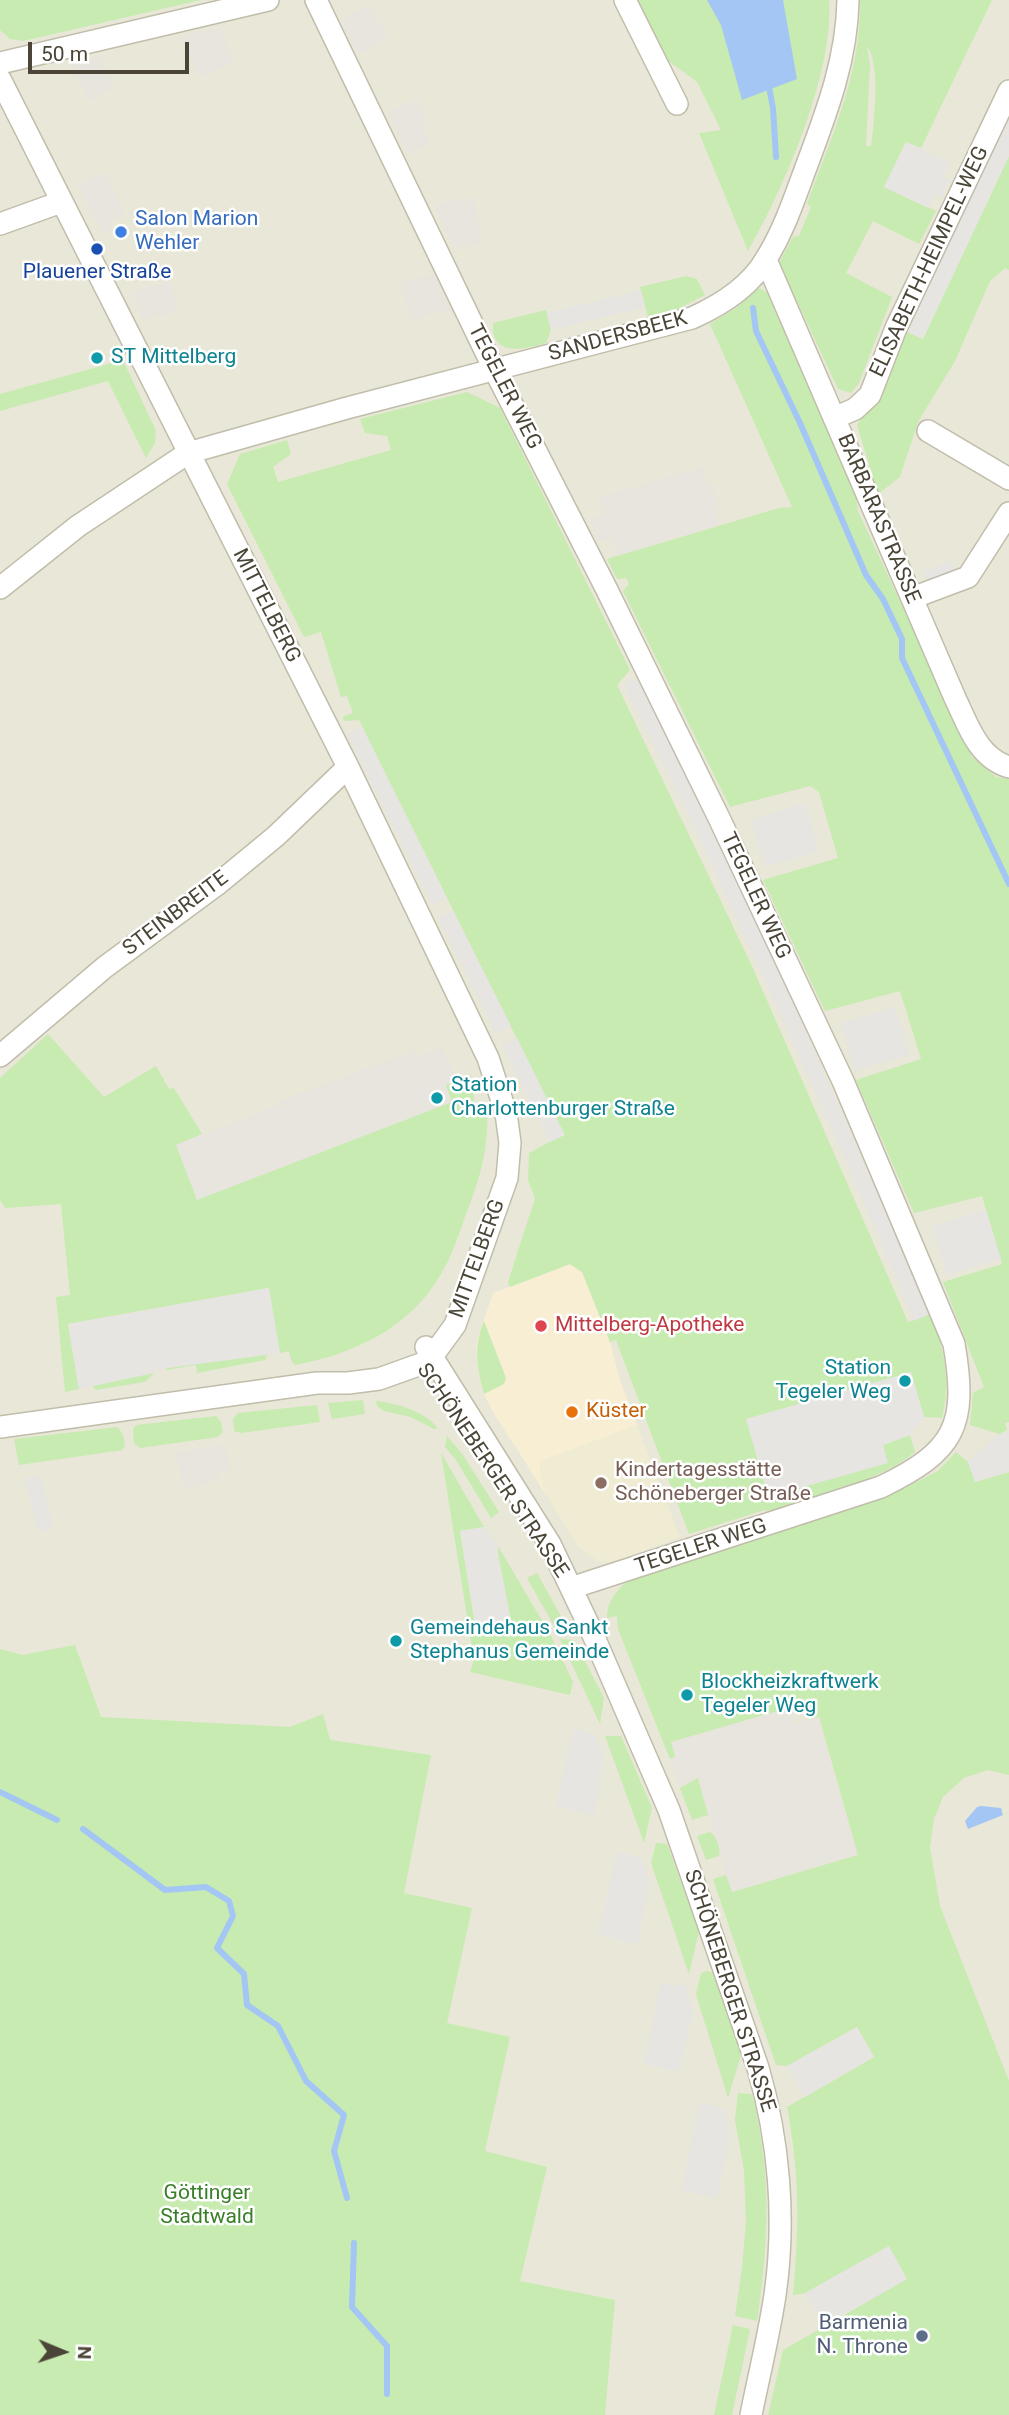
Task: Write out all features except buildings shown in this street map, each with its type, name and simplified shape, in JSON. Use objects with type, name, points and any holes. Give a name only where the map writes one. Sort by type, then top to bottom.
[{"type":"street","points":[[0,63],[268,0]]},
{"type":"street","name":"TEGELER WEG","points":[[316,0],[494,369],[719,817],[843,1081],[954,1344],[960,1377],[959,1406],[953,1432],[936,1452],[912,1472],[881,1487],[571,1588]]},
{"type":"street","points":[[625,0],[677,104]]},
{"type":"street","name":"SANDERSBEEK","points":[[188,453],[692,318],[738,291],[766,260],[792,203],[828,108],[845,43],[848,0]]},
{"type":"street","name":"MITTELBERG","points":[[0,79],[348,767],[488,1058],[504,1103],[510,1143],[507,1178],[455,1325],[423,1356]]},
{"type":"street","name":"ELISABETH-HEIMPEL-WEG","points":[[834,418],[855,409],[870,395],[896,328],[1009,91]]},
{"type":"street","points":[[0,224],[61,202]]},
{"type":"street","name":"BARBARASTRASSE","points":[[766,260],[954,698],[979,747],[995,762],[1007,767]]},
{"type":"street","points":[[928,431],[1009,480]]},
{"type":"street","points":[[0,587],[78,526],[188,453]]},
{"type":"street","points":[[912,598],[968,577],[1009,513]]},
{"type":"street","name":"STEINBREITE","points":[[0,1056],[105,967],[219,884],[267,844],[348,767]]},
{"type":"street","points":[[0,1427],[317,1383],[377,1370],[423,1356]]},
{"type":"street","name":"SCHÖNEBERGER STRASSE","points":[[423,1356],[470,1415],[550,1544],[615,1683],[669,1810],[717,1945],[767,2100],[776,2150],[780,2227],[775,2292],[751,2415]]},
{"type":"shaded area","points":[[0,0],[1009,0],[1009,2415],[575,2415],[0,1701]]},
{"type":"shaded area","points":[[370,4],[388,38],[358,55],[341,20]]},
{"type":"shaded area","points":[[219,28],[235,62],[200,78],[180,37]]},
{"type":"shaded area","points":[[99,56],[114,88],[89,101],[70,63]]},
{"type":"shaded area","points":[[418,99],[429,125],[423,128],[430,144],[408,154],[388,112]]},
{"type":"shaded area","points":[[1009,116],[1009,156],[923,339],[908,332]]},
{"type":"shaded area","points":[[906,142],[950,163],[943,176],[950,180],[942,197],[935,194],[928,208],[884,187]]},
{"type":"shaded area","points":[[107,172],[125,215],[109,221],[112,230],[102,233],[78,184]]},
{"type":"shaded area","points":[[474,197],[482,243],[454,248],[434,205]]},
{"type":"shaded area","points":[[434,274],[451,310],[409,320],[400,282]]},
{"type":"shaded area","points":[[171,282],[178,311],[143,320],[130,291]]},
{"type":"shaded area","points":[[641,290],[645,307],[551,330],[547,313]]},
{"type":"shaded area","points":[[703,467],[708,484],[712,483],[719,507],[715,509],[720,525],[616,556],[611,539],[597,543],[590,519],[604,515],[599,497]]},
{"type":"shaded area","points":[[951,560],[956,575],[929,586],[923,571]]},
{"type":"shaded area","points":[[639,678],[773,956],[930,1314],[914,1321],[757,963],[624,685]]},
{"type":"shaded area","points":[[362,727],[447,898],[432,905],[347,734]]},
{"type":"shaded area","points":[[805,803],[819,851],[765,867],[751,820]]},
{"type":"shaded area","points":[[453,911],[511,1026],[496,1033],[438,918]]},
{"type":"shaded area","points":[[895,1007],[909,1055],[855,1071],[841,1023]]},
{"type":"shaded area","points":[[517,1038],[565,1135],[550,1142],[502,1046]]},
{"type":"shaded area","points":[[443,1047],[456,1081],[446,1085],[452,1102],[197,1200],[176,1144],[414,1050],[416,1057]]},
{"type":"shaded area","points":[[986,1210],[1001,1259],[947,1275],[932,1226]]},
{"type":"shaded area","points":[[570,1264],[582,1272],[610,1342],[620,1380],[637,1425],[542,1461],[540,1472],[546,1495],[484,1394],[476,1347],[493,1293]]},
{"type":"shaded area","points":[[269,1288],[280,1353],[154,1370],[154,1373],[79,1389],[68,1324]]},
{"type":"shaded area","points":[[911,1372],[924,1417],[910,1435],[883,1445],[888,1463],[768,1497],[746,1419]]},
{"type":"shaded area","name":"Kindertagesstätte Schöneberger Straße","points":[[637,1425],[680,1537],[613,1562],[597,1561],[578,1546],[546,1495],[540,1472],[541,1461]]},
{"type":"shaded area","points":[[1009,1431],[1009,1472],[975,1482],[968,1462],[999,1434]]},
{"type":"shaded area","points":[[225,1444],[230,1471],[219,1473],[219,1478],[214,1482],[183,1488],[176,1453]]},
{"type":"shaded area","points":[[40,1475],[54,1529],[38,1532],[25,1479]]},
{"type":"shaded area","points":[[484,1527],[498,1546],[512,1626],[477,1632],[460,1531]]},
{"type":"shaded area","points":[[789,1707],[794,1724],[818,1717],[858,1855],[731,1892],[698,1778],[680,1788],[670,1759],[675,1758],[671,1742]]},
{"type":"shaded area","points":[[573,1729],[595,1734],[603,1756],[595,1816],[556,1806]]},
{"type":"shaded area","points":[[617,1852],[641,1857],[649,1879],[638,1944],[598,1935]]},
{"type":"shaded area","points":[[661,1982],[675,1986],[685,1984],[693,2011],[679,2071],[644,2064]]},
{"type":"shaded area","points":[[857,2027],[874,2057],[805,2097],[787,2066]]},
{"type":"shaded area","points":[[700,2103],[723,2108],[730,2135],[717,2198],[681,2190]]},
{"type":"shaded area","points":[[889,2246],[907,2279],[824,2326],[805,2293]]},
{"type":"green space","points":[[0,0],[201,0],[23,41],[10,39],[0,30]]},
{"type":"green space","points":[[635,0],[829,0],[824,61],[815,95],[791,163],[748,251],[699,133],[721,130],[697,82],[666,59]]},
{"type":"green space","points":[[860,0],[992,0],[921,148],[906,142],[884,187],[936,211],[919,244],[873,221],[846,273],[892,297],[859,383],[851,393],[838,389],[780,261],[793,237],[799,236],[811,207],[807,204],[850,79],[859,27]],"holes":[[[867,46],[874,66],[875,110],[871,146],[866,146],[870,66]]]},
{"type":"green space","points":[[1009,156],[1009,270],[1005,268],[990,281],[955,361],[918,422],[900,477],[878,494],[857,425],[883,385],[905,331],[923,339]]},
{"type":"green space","points":[[686,276],[697,279],[705,295],[678,309],[648,317],[640,287]]},
{"type":"green space","points":[[759,288],[771,295],[853,477],[858,511],[972,757],[996,777],[1009,779],[1009,1422],[1005,1423],[1007,1430],[999,1434],[970,1425],[973,1393],[984,1387],[943,1282],[1002,1264],[982,1196],[914,1213],[856,1080],[921,1059],[900,991],[825,1011],[763,880],[838,858],[819,792],[810,786],[730,807],[623,591],[629,584],[626,578],[617,579],[607,559],[779,508],[792,507],[710,324],[736,308]]},
{"type":"green space","points":[[546,310],[551,330],[546,343],[520,349],[497,342],[493,323]]},
{"type":"green space","points":[[123,360],[156,431],[155,443],[146,458],[108,381],[0,411],[0,394]]},
{"type":"green space","points":[[467,392],[500,408],[630,670],[617,685],[751,964],[908,1322],[932,1313],[943,1352],[946,1390],[942,1418],[924,1417],[911,1373],[746,1419],[887,1463],[883,1445],[910,1435],[915,1452],[884,1471],[847,1487],[689,1534],[616,1340],[610,1342],[582,1272],[570,1264],[510,1287],[508,1282],[535,1198],[528,1180],[529,1153],[564,1134],[359,720],[344,721],[343,717],[353,713],[347,696],[341,697],[321,632],[304,637],[227,484],[240,454],[287,440],[291,454],[273,467],[278,482],[391,450],[387,436],[365,433],[360,419]]},
{"type":"green space","points":[[48,1034],[104,1097],[156,1066],[169,1089],[174,1088],[202,1134],[176,1145],[197,1200],[452,1102],[446,1085],[471,1075],[475,1109],[487,1110],[485,1150],[471,1201],[441,1274],[413,1309],[379,1336],[338,1354],[295,1365],[289,1351],[280,1353],[268,1288],[68,1324],[79,1389],[65,1392],[56,1297],[70,1295],[61,1204],[5,1208],[0,1200],[0,1078]]},
{"type":"green space","points":[[484,1321],[506,1378],[504,1384],[484,1394],[477,1357],[478,1339]]},
{"type":"green space","points":[[269,1352],[265,1360],[197,1373],[196,1365],[166,1368],[154,1370],[145,1382],[96,1390],[92,1386],[93,1359]]},
{"type":"green space","points":[[363,1400],[365,1414],[332,1419],[328,1403]]},
{"type":"green space","points":[[376,1401],[410,1409],[438,1428],[434,1429],[411,1417],[384,1411],[377,1406]]},
{"type":"green space","points":[[317,1405],[320,1422],[241,1433],[234,1431],[233,1419],[238,1413]]},
{"type":"green space","points":[[216,1416],[221,1422],[223,1432],[218,1437],[140,1448],[134,1443],[133,1430],[136,1425]]},
{"type":"green space","points":[[117,1427],[124,1437],[123,1450],[19,1465],[14,1439]]},
{"type":"green space","points":[[447,1436],[463,1455],[499,1512],[491,1518],[456,1460],[445,1447]]},
{"type":"green space","points":[[956,1452],[968,1462],[975,1482],[1009,1472],[1009,1775],[988,1770],[964,1778],[943,1797],[934,1819],[930,1847],[940,1906],[1009,2081],[1009,2415],[768,2415],[783,2350],[907,2279],[888,2247],[805,2293],[793,2295],[797,2201],[787,2107],[874,2057],[857,2027],[787,2066],[776,2065],[713,1879],[726,1875],[732,1892],[858,1855],[819,1717],[810,1719],[805,1703],[671,1742],[675,1757],[670,1759],[618,1629],[617,1616],[607,1618],[607,1612],[613,1597],[628,1581],[889,1496],[938,1471]]},
{"type":"green space","points":[[441,1453],[484,1527],[460,1531],[476,1632],[512,1626],[498,1546],[551,1636],[573,1682],[570,1695],[470,1672],[474,1660]]},
{"type":"green space","points":[[537,1573],[563,1620],[557,1631],[527,1578]]},
{"type":"green space","points":[[560,1639],[574,1640],[604,1698],[600,1724]]},
{"type":"green space","name":"Göttinger Stadtwald","points":[[75,1645],[101,1717],[290,1727],[323,1714],[330,1740],[431,1755],[404,1893],[472,1908],[447,2023],[510,2037],[485,2151],[547,2167],[520,2281],[615,2300],[605,2415],[0,2415],[0,1649],[22,1655]]},
{"type":"green space","points":[[605,1736],[621,1736],[652,1808],[644,1843]]},
{"type":"green space","points":[[698,1778],[708,1815],[692,1820],[680,1788]]},
{"type":"green space","points":[[710,1832],[718,1842],[719,1856],[706,1860],[697,1836]]},
{"type":"green space","points":[[656,1843],[667,1844],[699,1931],[689,1974],[651,1863]]},
{"type":"green space","points":[[701,1973],[714,1973],[741,2055],[728,2098],[696,1994]]},
{"type":"green space","points":[[738,2093],[752,2094],[766,2180],[766,2235],[757,2321],[735,2316],[746,2222],[744,2171],[735,2120]]},
{"type":"green space","points":[[733,2325],[750,2329],[732,2415],[714,2415]]},
{"type":"water","points":[[707,0],[783,0],[797,79],[742,100],[721,25]]},
{"type":"water","points":[[981,1806],[1001,1808],[1003,1815],[968,1829],[965,1821]]},
{"type":"waterway","points":[[768,82],[773,108],[776,157]]},
{"type":"waterway","points":[[753,308],[756,331],[800,423],[866,575],[883,599],[902,639],[902,658],[1009,884]]},
{"type":"waterway","points":[[0,1792],[57,1820]]},
{"type":"waterway","points":[[83,1829],[165,1890],[206,1887],[229,1901],[233,1916],[217,1948],[244,1974],[247,2005],[278,2026],[306,2081],[344,2115],[334,2151],[347,2198]]},
{"type":"waterway","points":[[354,2243],[352,2307],[387,2346],[387,2394]]},
{"type":"place","name":"Salon Marion Wehler","points":[[121,232]]},
{"type":"place","name":"Plauener Straße","points":[[97,249]]},
{"type":"place","name":"ST Mittelberg","points":[[97,358]]},
{"type":"place","name":"Station Charlottenburger Straße","points":[[437,1098]]},
{"type":"place","name":"Mittelberg-Apotheke","points":[[541,1326]]},
{"type":"place","name":"Station Tegeler Weg","points":[[905,1381]]},
{"type":"place","name":"Küster","points":[[572,1412]]},
{"type":"place","name":"Kindertagesstätte Schöneberger Straße","points":[[601,1483]]},
{"type":"place","name":"Gemeindehaus Sankt Stephanus Gemeinde","points":[[396,1641]]},
{"type":"place","name":"Blockheizkraftwerk Tegeler Weg","points":[[687,1695]]},
{"type":"place","name":"Barmenia N. Throne","points":[[922,2336]]}]
